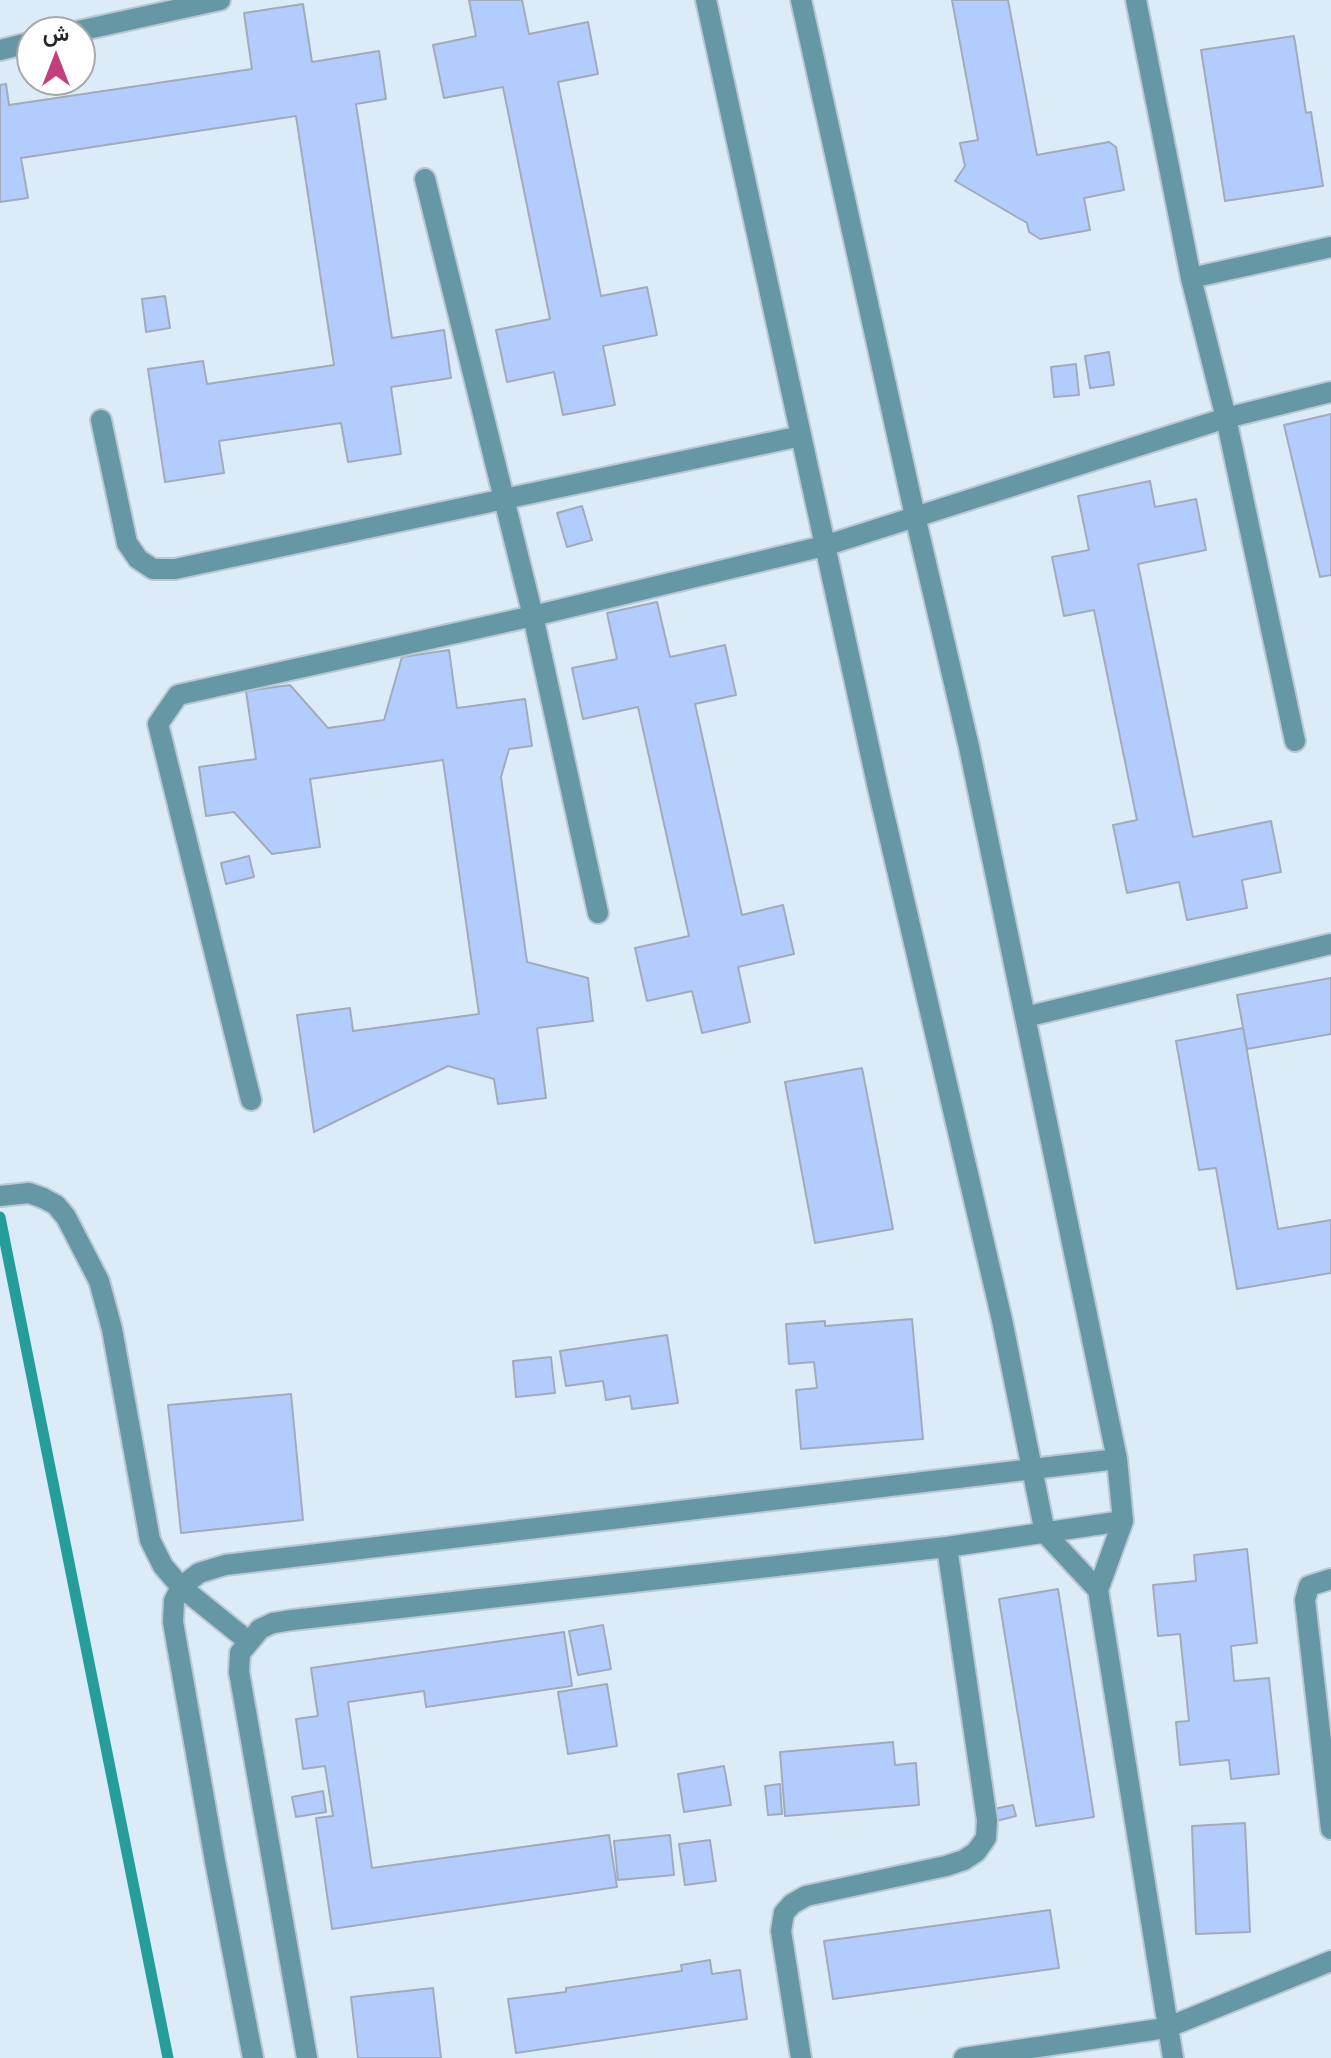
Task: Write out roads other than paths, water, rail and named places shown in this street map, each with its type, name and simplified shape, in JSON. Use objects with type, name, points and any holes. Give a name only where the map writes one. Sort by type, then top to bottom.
[{"type":"street","points":[[96,27],[220,0]]},
{"type":"street","points":[[706,0],[824,546],[1002,1320],[1045,1533],[1098,1590]]},
{"type":"street","points":[[801,0],[969,747],[1117,1459],[1123,1521],[1098,1590],[1173,2058]]},
{"type":"street","points":[[1136,0],[1191,278],[1226,418],[1295,741]]},
{"type":"street","points":[[425,179],[533,616],[598,913]]},
{"type":"street","points":[[1191,278],[1331,247]]},
{"type":"street","points":[[251,1100],[158,724],[178,695],[533,616],[824,546],[1226,418],[1331,392]]},
{"type":"street","points":[[101,420],[127,543],[138,559],[153,569],[175,569],[801,436]]},
{"type":"street","points":[[1025,1017],[1331,944]]},
{"type":"street","points":[[6,1195],[29,1193],[56,1205],[66,1217],[99,1281],[112,1329],[150,1540],[163,1566],[181,1587],[248,1641]]},
{"type":"street","points":[[253,2058],[176,1644],[174,1601],[181,1587],[199,1573],[225,1565],[1117,1459]]},
{"type":"street","points":[[307,2058],[239,1672],[240,1653],[260,1629],[292,1620],[947,1547],[1123,1521]]},
{"type":"street","points":[[801,2058],[781,1931],[784,1913],[806,1896],[964,1860],[976,1852],[986,1838],[987,1820],[947,1547]]},
{"type":"street","points":[[1331,1579],[1309,1586],[1305,1600],[1331,1829]]},
{"type":"street","points":[[964,2058],[1166,2028],[1331,1961]]},
{"type":"waterway","points":[[0,1217],[168,2058]]}]
